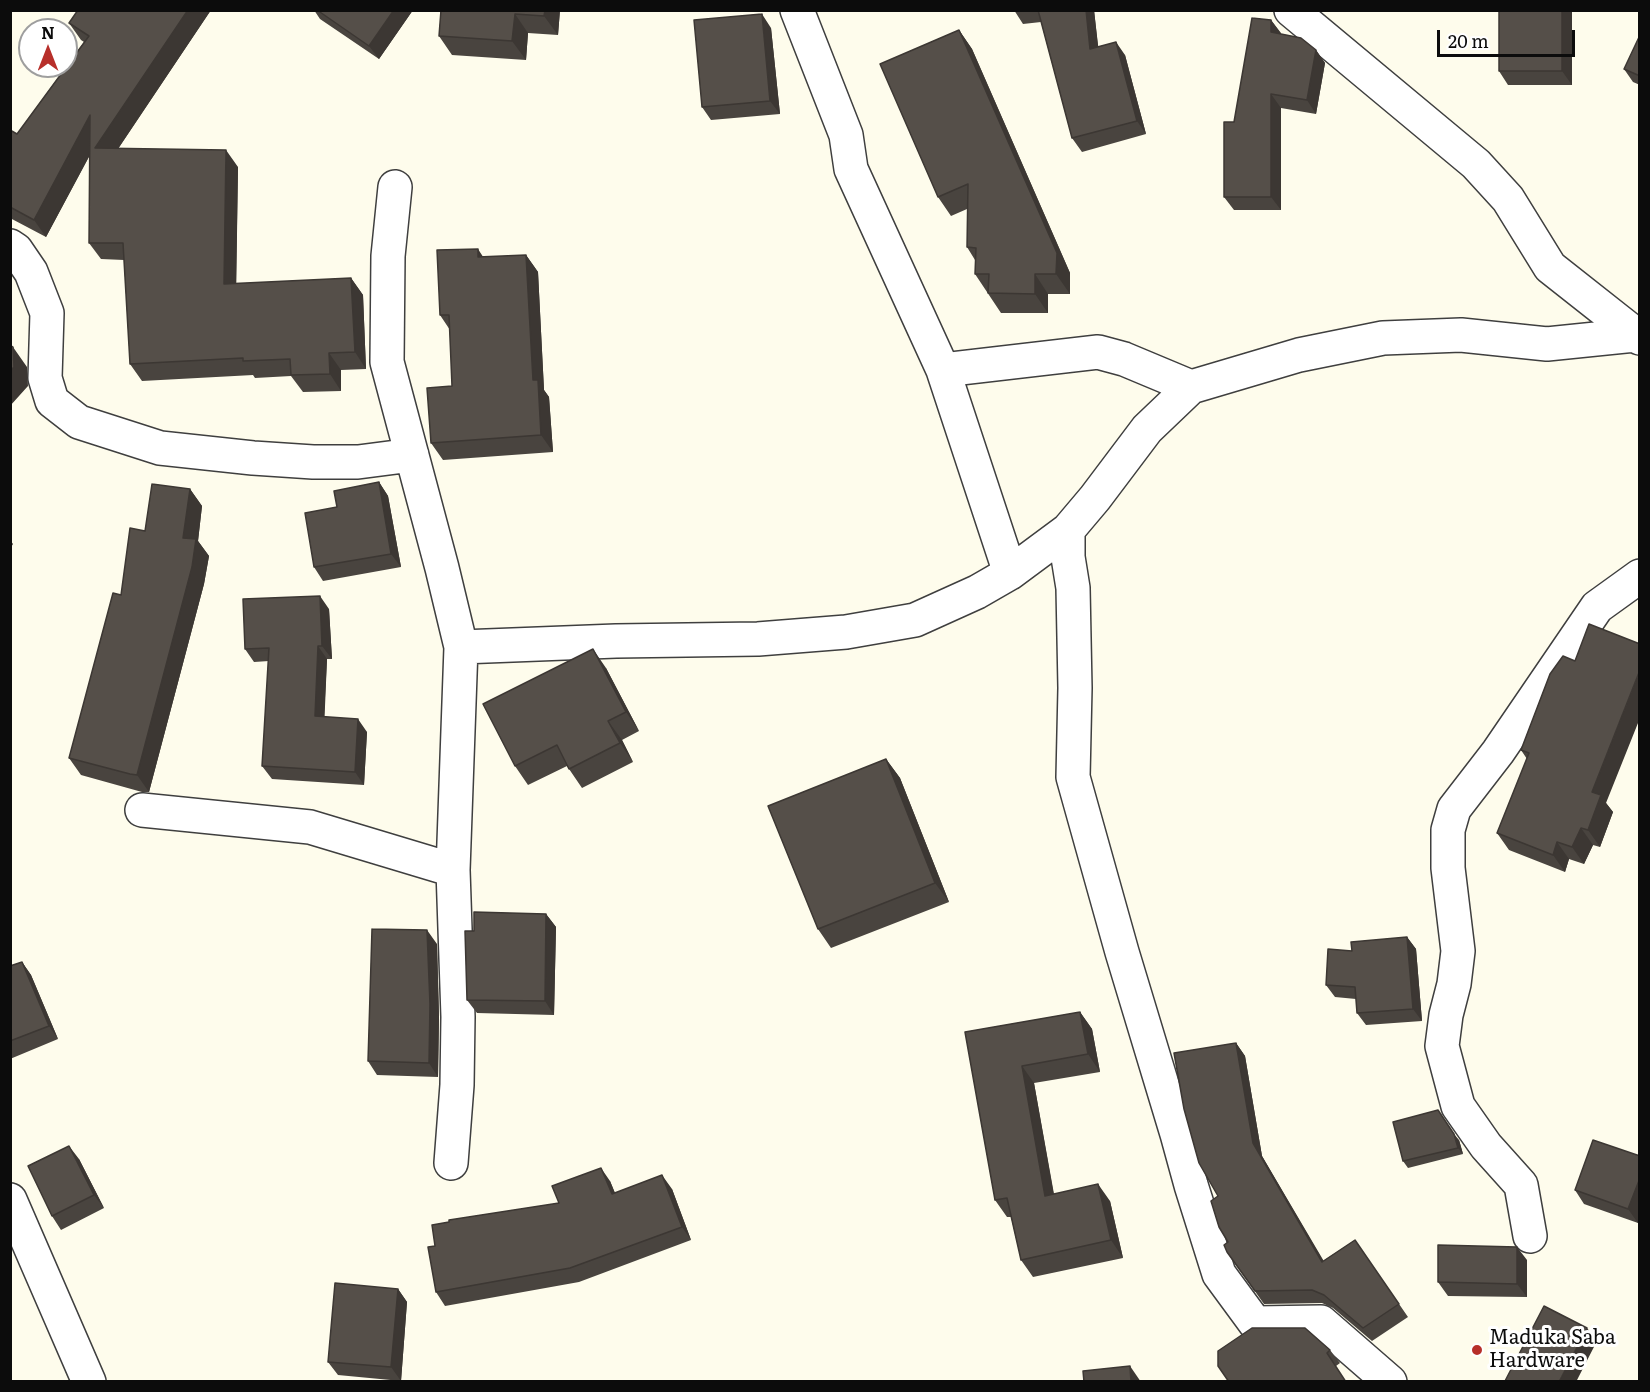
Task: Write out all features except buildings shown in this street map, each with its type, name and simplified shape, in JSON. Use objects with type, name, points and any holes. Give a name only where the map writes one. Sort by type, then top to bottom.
[{"type":"street","points":[[796,10],[846,135],[851,169],[943,370],[1010,573]]},
{"type":"street","points":[[1291,10],[1476,164],[1509,199],[1550,267],[1637,337]]},
{"type":"street","points":[[394,187],[388,256],[387,362],[461,647],[453,870],[458,1017],[457,1085],[451,1163]]},
{"type":"street","points":[[10,246],[16,250],[31,272],[47,313],[45,378],[52,402],[79,422],[160,448],[253,458],[358,462],[412,455]]},
{"type":"street","points":[[461,647],[616,641],[758,639],[846,632],[915,620],[977,592],[1010,573],[1068,530],[1147,429],[1191,387],[1299,355],[1383,338],[1461,335],[1547,344],[1637,337]]},
{"type":"street","points":[[943,370],[1098,352],[1124,359],[1191,387]]},
{"type":"street","points":[[1068,530],[1068,557],[1073,588],[1075,688],[1073,777],[1122,952],[1219,1274],[1255,1323],[1321,1322],[1390,1382]]},
{"type":"street","points":[[1530,1236],[1521,1185],[1486,1146],[1458,1106],[1442,1046],[1458,951],[1448,868],[1448,830],[1454,809],[1498,752],[1597,607],[1640,576]]},
{"type":"street","points":[[142,810],[310,827],[453,870]]},
{"type":"street","points":[[10,1200],[89,1382]]},
{"type":"place","name":"Maduka Saba Hardware","points":[[1477,1350]]}]
